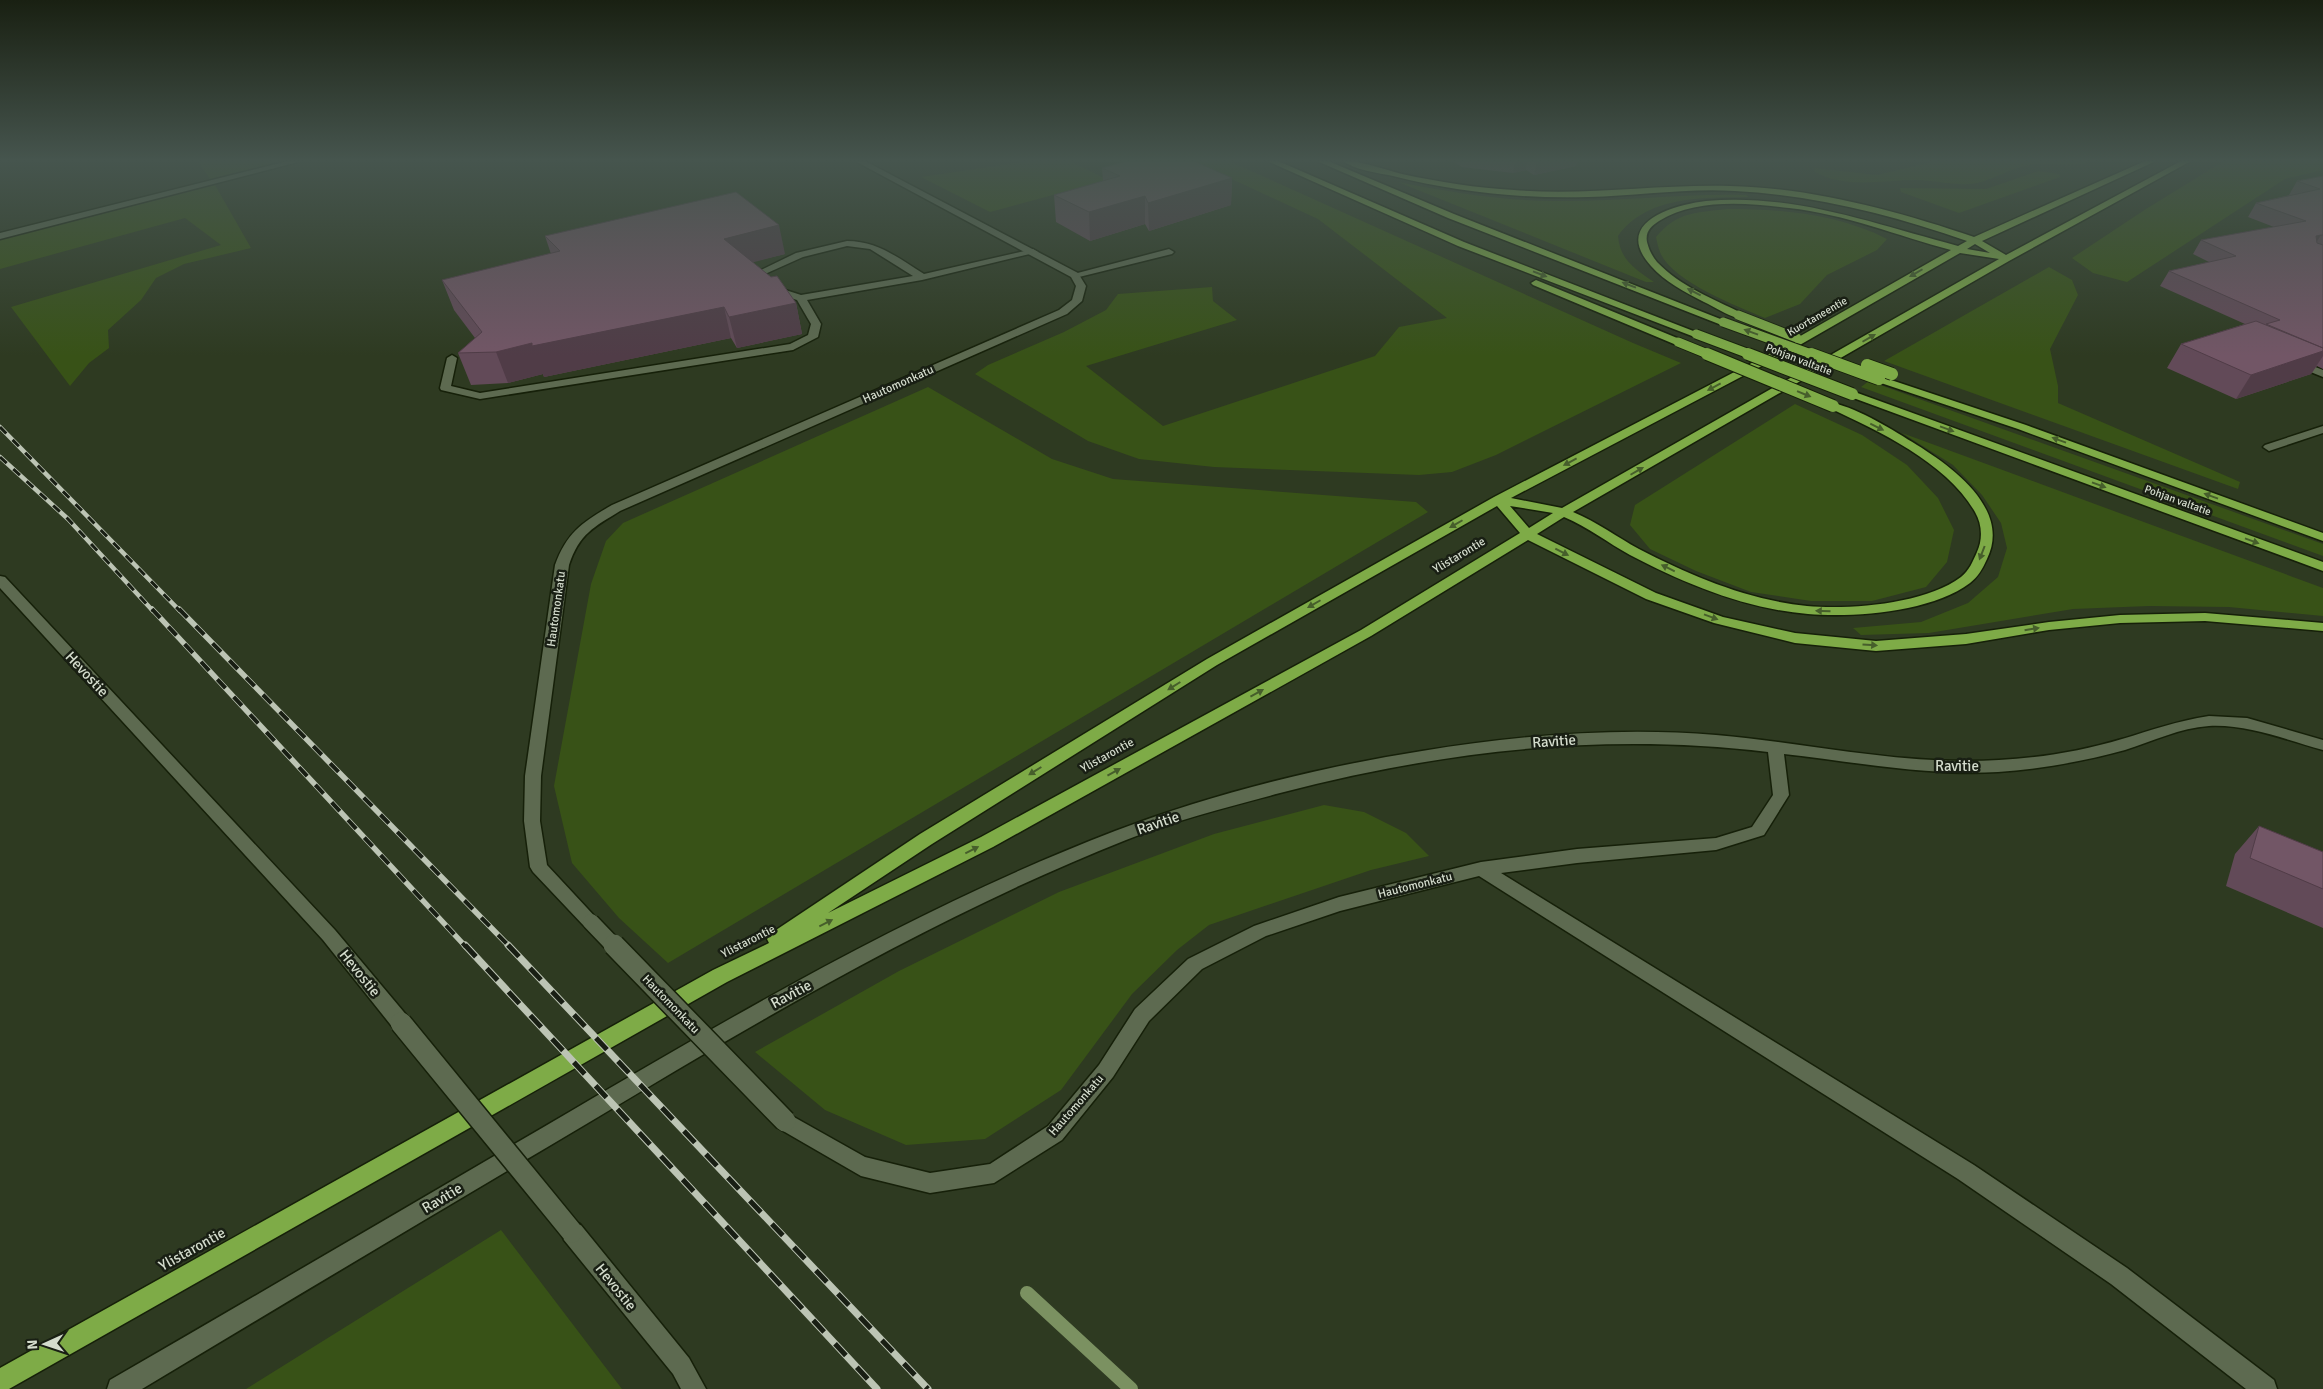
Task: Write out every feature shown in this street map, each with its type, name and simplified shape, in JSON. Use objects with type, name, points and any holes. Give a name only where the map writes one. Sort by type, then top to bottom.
[{"type":"highway","name":"Pohjan valtatie","points":[[1419,226],[1461,244],[1852,394],[2323,567]]},
{"type":"highway","name":"Pohjan valtatie","points":[[1476,226],[1723,322],[1879,379],[2022,426],[2323,536]]},
{"type":"highway","points":[[1648,226],[1642,233],[1642,249],[1654,266],[1680,285],[1738,315],[2022,426]]},
{"type":"highway","points":[[1878,226],[1956,251],[2006,259]]},
{"type":"highway","points":[[1925,226],[1974,241],[2006,259]]},
{"type":"highway","name":"Kuortaneentie","points":[[1498,500],[1773,356],[1974,241],[2008,226]]},
{"type":"highway","points":[[1564,512],[2067,226]]},
{"type":"highway","points":[[1461,244],[1524,278],[1833,406],[1888,432],[1925,455],[1958,483],[1981,510],[1988,535],[1981,558],[1970,577],[1942,592],[1899,606],[1853,612],[1799,610],[1743,599],[1685,577],[1635,552],[1564,512],[1498,500]]},
{"type":"highway","points":[[1498,500],[1529,535],[1651,596],[1719,620],[1795,638],[1876,646],[1966,639],[2049,626],[2120,619],[2195,618],[2323,627]]},
{"type":"highway","name":"Ylistarontie","points":[[720,976],[926,839],[1212,662],[1498,500]]},
{"type":"highway","name":"Ylistarontie","points":[[0,1381],[720,976],[987,842],[1366,633],[1564,512]]},
{"type":"street","points":[[0,236],[40,226]]},
{"type":"street","points":[[983,226],[1075,275],[1169,252]]},
{"type":"street","points":[[922,277],[872,246],[847,242],[780,262],[760,273],[769,288],[801,298],[922,277],[1033,252]]},
{"type":"street","name":"Hautomonkatu","points":[[1075,275],[1081,286],[1077,301],[1063,312],[616,508],[582,529],[568,546],[562,565],[533,776],[532,821],[539,867],[785,1121],[861,1166],[930,1183],[994,1173],[1055,1133],[1106,1071],[1142,1015],[1195,964],[1260,931],[1340,904],[1481,869],[1577,856],[1716,844],[1758,831],[1781,795],[1775,748]]},
{"type":"street","points":[[452,358],[445,388],[480,396],[793,347],[813,337],[816,324],[801,298]]},
{"type":"street","points":[[2288,359],[2323,374]]},
{"type":"street","points":[[2269,447],[2323,429]]},
{"type":"street","name":"Hevostie","points":[[0,580],[330,935],[681,1366],[694,1389]]},
{"type":"street","name":"Ravitie","points":[[119,1389],[751,1015],[952,910],[1124,834],[1211,805],[1323,776],[1419,757],[1510,744],[1617,737],[1714,740],[1931,766],[1999,766],[2071,757],[2122,745],[2178,726],[2209,721],[2247,723],[2323,745]]},
{"type":"street","points":[[1481,869],[1966,1172],[2119,1276],[2265,1389]]},
{"type":"green space","points":[[55,226],[157,226],[0,269],[0,240]]},
{"type":"green space","points":[[195,226],[238,226],[251,248],[184,264],[156,278],[141,300],[108,330],[109,348],[89,363],[70,386],[11,307],[221,245]]},
{"type":"green space","points":[[1327,226],[1373,226],[1681,363],[1496,455],[1452,472],[1419,475],[1214,467],[1139,459],[1088,441],[975,374],[988,365],[1064,332],[1106,310],[1118,294],[1212,287],[1213,301],[1237,320],[1086,366],[1163,426],[1375,356],[1399,327],[1447,318]]},
{"type":"green space","points":[[1507,226],[1627,226],[1618,236],[1619,244],[1625,258],[1654,282],[1646,282]]},
{"type":"green space","points":[[1667,226],[1854,226],[1887,239],[1877,250],[1827,275],[1800,304],[1765,318],[1706,291],[1677,273],[1667,263],[1659,250],[1656,237]]},
{"type":"green space","points":[[2121,226],[2213,226],[2127,282],[2093,273],[2072,258]]},
{"type":"green space","points":[[2049,267],[2072,280],[2078,295],[2050,349],[2058,386],[2058,403],[2240,482],[2238,489],[1884,361]]},
{"type":"green space","points":[[1869,381],[2323,544],[2323,556],[1861,387]]},
{"type":"green space","points":[[928,387],[1052,459],[1113,479],[1416,502],[1428,512],[668,963],[619,918],[572,863],[554,786],[591,584],[606,541],[623,523]]},
{"type":"green space","points":[[1795,404],[1862,435],[1907,465],[1938,498],[1954,530],[1947,562],[1926,587],[1872,601],[1811,601],[1751,592],[1696,571],[1650,549],[1630,525],[1635,505]]},
{"type":"green space","points":[[1902,433],[2323,588],[2323,616],[2229,607],[2149,606],[2073,609],[1929,633],[1861,635],[1853,628],[1921,622],[1968,603],[1998,577],[2007,548],[2001,523],[1982,495],[1953,465]]},
{"type":"green space","points":[[1324,805],[1364,812],[1406,833],[1429,856],[1371,870],[1209,925],[1177,950],[1132,994],[1061,1090],[985,1139],[906,1145],[825,1110],[755,1052],[899,971],[1059,892],[1214,834]]},
{"type":"green space","points":[[501,1230],[622,1389],[246,1389]]},
{"type":"building","points":[[589,226],[776,226],[724,239],[771,277],[777,276],[796,303],[729,317],[724,307],[532,346],[532,343],[496,352],[458,353],[482,332],[442,280],[560,251],[545,236]]},
{"type":"building","points":[[2279,226],[2323,226],[2323,235],[2316,236],[2317,243],[2323,245],[2323,348],[2266,324],[2280,320],[2169,271],[2236,256],[2201,240]]},
{"type":"building","points":[[2256,321],[2323,348],[2323,351],[2251,375],[2181,344]]},
{"type":"building","points":[[2259,826],[2323,852],[2323,889],[2250,858]]},
{"type":"waterway","points":[[1027,1293],[1131,1389]]},
{"type":"railway","points":[[0,427],[180,611]]},
{"type":"railway","points":[[0,457],[68,519],[153,611]]},
{"type":"railway","points":[[152,609],[466,947]]},
{"type":"railway","points":[[179,609],[510,947]]},
{"type":"railway","points":[[465,945],[877,1389]]},
{"type":"railway","points":[[508,945],[928,1389]]}]
